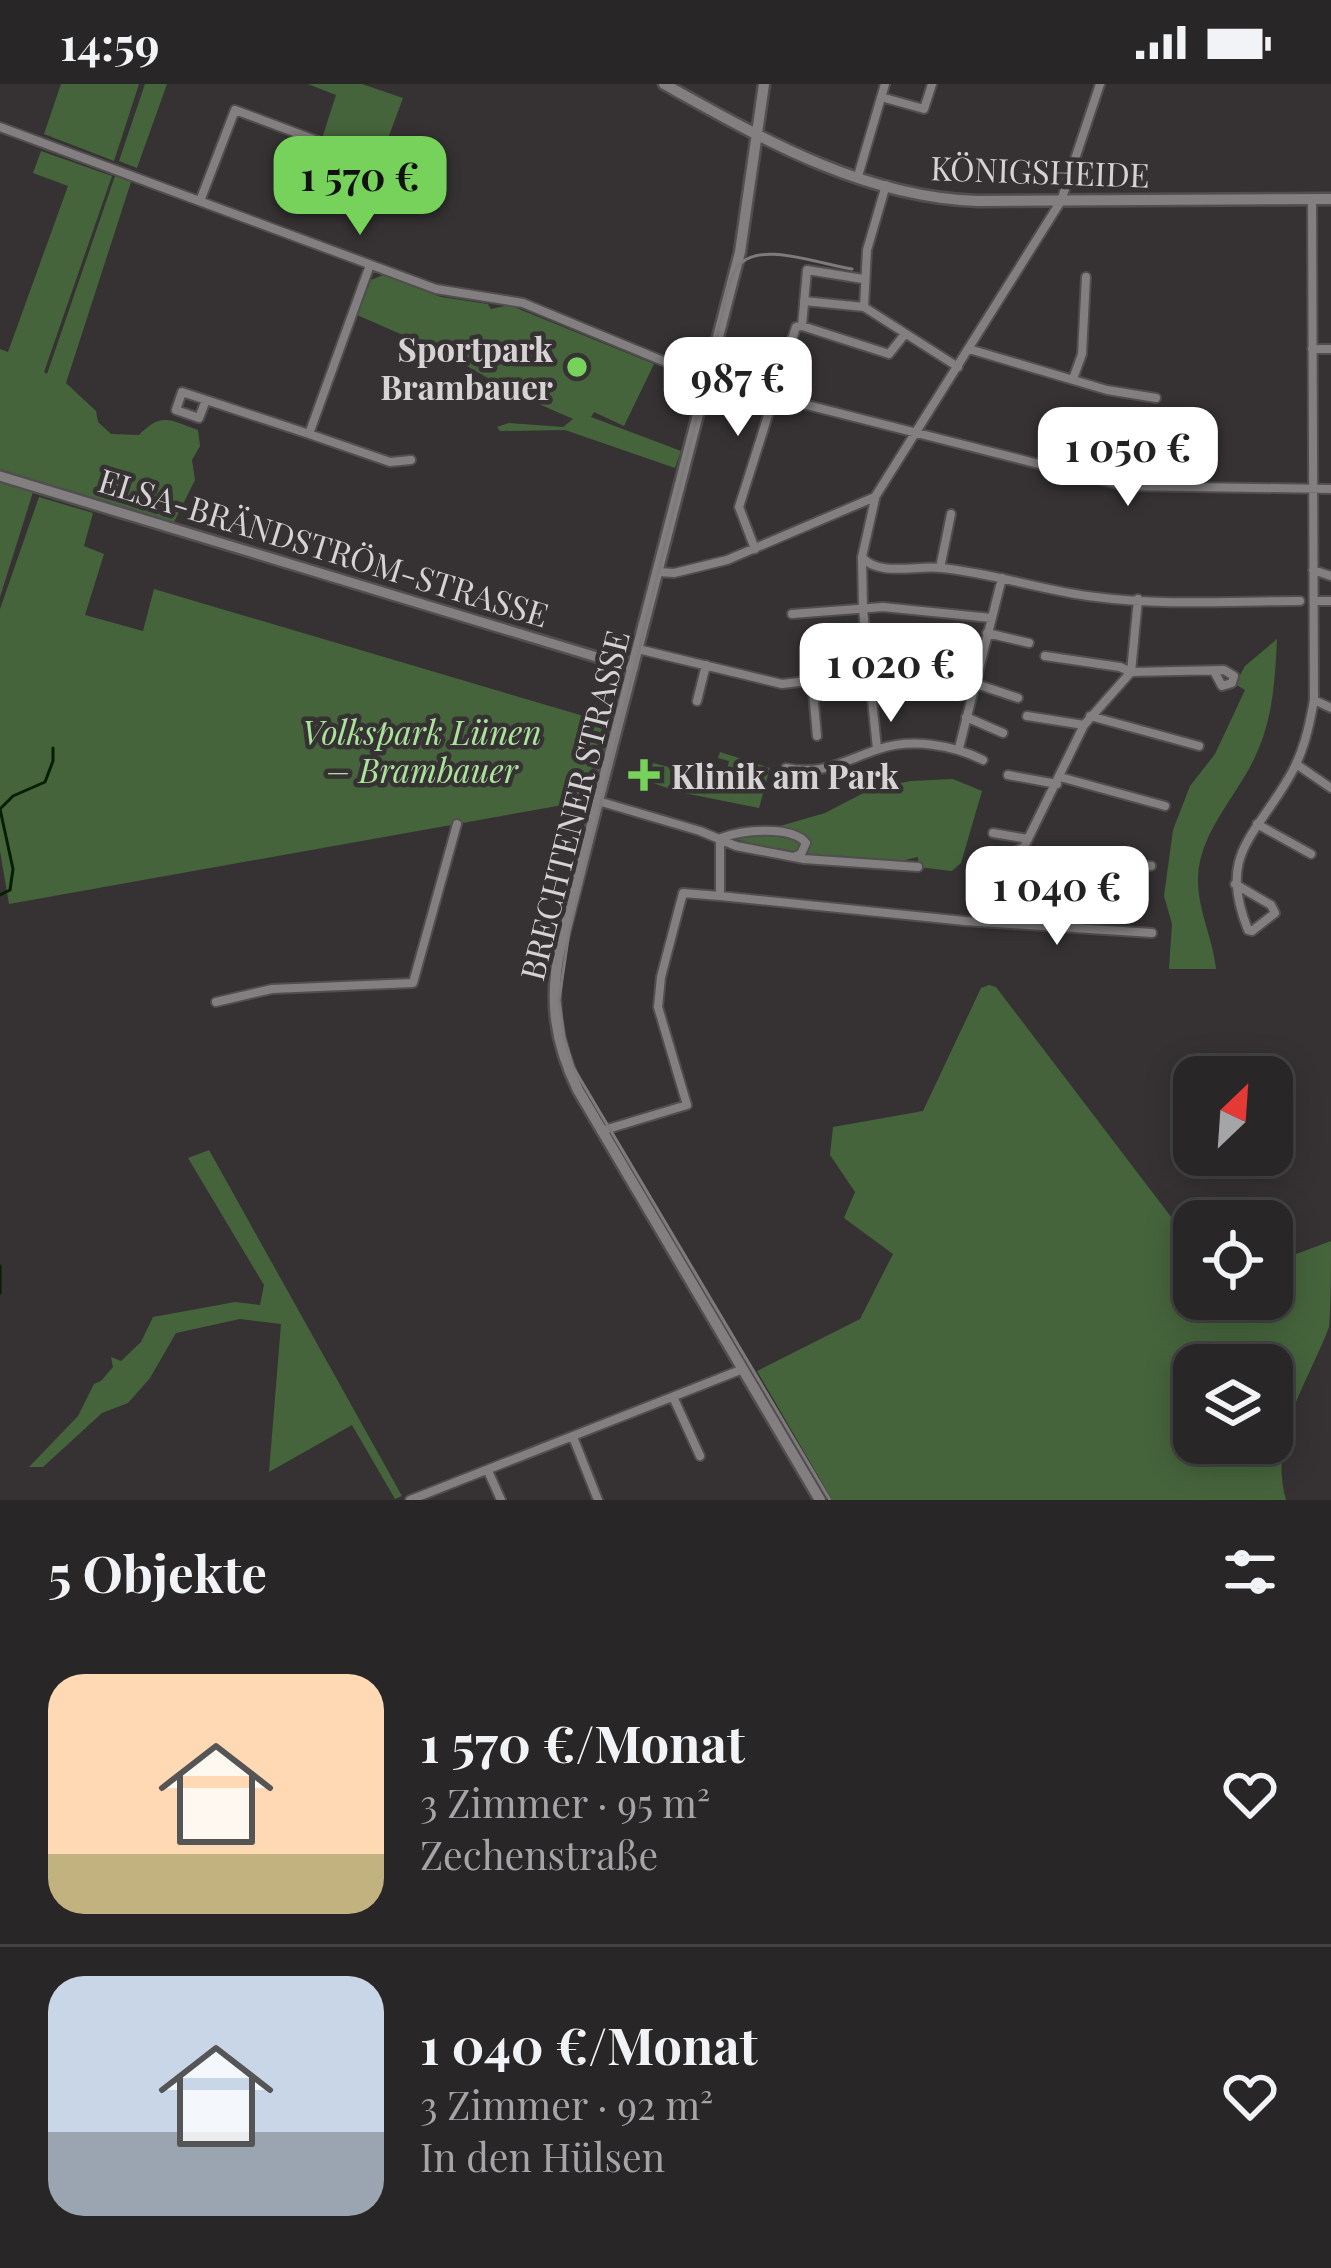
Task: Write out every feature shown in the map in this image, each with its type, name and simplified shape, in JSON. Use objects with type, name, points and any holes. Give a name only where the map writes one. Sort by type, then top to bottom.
[{"type":"main road","name":"KÖNIGSHEIDE","points":[[664,84],[805,159],[944,200],[1331,199]]},
{"type":"main road","name":"BRECHTENER STRASSE","points":[[764,84],[743,235],[560,948],[553,1004],[564,1060],[601,1132],[820,1500]]},
{"type":"street","points":[[858,176],[885,84]]},
{"type":"street","points":[[881,97],[924,109],[932,84]]},
{"type":"street","points":[[877,749],[862,557],[875,497],[1061,201],[1100,84]]},
{"type":"street","points":[[200,201],[236,110],[318,141]]},
{"type":"street","points":[[0,127],[449,293],[524,304],[707,380],[1135,488],[1331,490]]},
{"type":"street","points":[[864,307],[867,250],[886,185]]},
{"type":"street","points":[[1235,884],[1271,904],[1275,913],[1252,932],[1238,903],[1235,884],[1238,856],[1296,764],[1314,700],[1312,199]]},
{"type":"street","points":[[309,434],[370,265]]},
{"type":"street","points":[[755,549],[739,507],[799,327],[806,270],[863,279]]},
{"type":"street","points":[[1073,380],[1082,353],[1086,277]]},
{"type":"street","points":[[804,301],[864,307],[958,367]]},
{"type":"street","points":[[799,327],[890,354],[905,334]]},
{"type":"street","points":[[969,349],[1073,380],[1156,398]]},
{"type":"street","points":[[1312,349],[1331,349]]},
{"type":"street","points":[[206,400],[390,462],[411,460]]},
{"type":"street","name":"ELSA-BRÄNDSTRÖM-STRASSE","points":[[0,476],[633,668]]},
{"type":"street","points":[[658,572],[703,566],[755,549],[875,497]]},
{"type":"street","points":[[940,568],[951,514]]},
{"type":"street","points":[[862,557],[869,566],[880,569],[940,568],[1097,598],[1300,602]]},
{"type":"street","points":[[1313,570],[1331,575]]},
{"type":"street","points":[[958,748],[1002,578]]},
{"type":"street","points":[[1032,859],[1024,867],[1014,862],[1014,852],[1026,843],[1084,725],[1131,672],[1138,599]]},
{"type":"street","points":[[1314,601],[1331,602]]},
{"type":"street","points":[[792,614],[883,607],[991,618]]},
{"type":"street","points":[[987,632],[1029,643]]},
{"type":"street","points":[[638,649],[782,684],[869,674],[934,676],[1018,698]]},
{"type":"street","points":[[1046,656],[1131,672],[1215,673]]},
{"type":"street","points":[[697,701],[706,665]]},
{"type":"street","points":[[812,681],[817,736]]},
{"type":"street","points":[[1314,700],[1331,708]]},
{"type":"street","points":[[1027,716],[1084,725]]},
{"type":"street","points":[[1090,716],[1199,746]]},
{"type":"street","points":[[966,717],[1003,733]]},
{"type":"street","points":[[786,768],[820,772],[877,749],[926,745],[958,748],[983,760]]},
{"type":"street","points":[[1296,764],[1313,778],[1331,784]]},
{"type":"street","points":[[1008,775],[1059,780],[1165,806]]},
{"type":"street","points":[[598,801],[736,846],[794,857],[918,867]]},
{"type":"street","points":[[216,1002],[272,989],[413,983],[457,824]]},
{"type":"street","points":[[1256,824],[1310,854]]},
{"type":"street","points":[[720,839],[753,833],[801,836],[805,850],[794,857]]},
{"type":"street","points":[[993,833],[1026,843]]},
{"type":"street","points":[[720,839],[720,896]]},
{"type":"street","points":[[1026,843],[1032,859]]},
{"type":"street","points":[[1032,859],[1150,866]]},
{"type":"street","points":[[988,922],[1003,888]]},
{"type":"street","points":[[601,1132],[687,1105],[658,1007],[683,892],[988,922],[1152,932]]},
{"type":"street","points":[[410,1500],[742,1369]]},
{"type":"street","points":[[674,1399],[700,1456]]},
{"type":"street","points":[[573,1437],[598,1500]]},
{"type":"street","points":[[488,1471],[501,1500]]},
{"type":"green space","points":[[61,84],[139,84],[114,161],[44,134]]},
{"type":"green space","points":[[145,84],[167,84],[137,168],[119,161]]},
{"type":"green space","points":[[308,84],[362,84],[403,98],[387,141],[376,138],[365,169],[357,175],[316,157],[336,95]]},
{"type":"green space","points":[[41,151],[112,176],[47,374],[115,176],[131,182],[66,383],[96,411],[98,422],[111,434],[139,435],[166,420],[198,430],[200,446],[192,460],[195,480],[174,522],[0,470],[0,349],[8,352],[68,186],[33,173]]},
{"type":"green space","points":[[383,275],[441,297],[488,304],[491,309],[509,305],[654,364],[624,426],[594,412],[591,417],[681,451],[675,468],[565,430],[500,431],[497,427],[509,423],[563,427],[573,419],[458,361],[444,362],[419,342],[357,315],[371,280]]},
{"type":"green space","points":[[0,481],[33,492],[0,597]]},
{"type":"green space","name":"Volkspark Lünen – Brambauer","points":[[39,497],[93,513],[84,546],[104,554],[85,615],[143,631],[154,589],[587,717],[586,723],[608,731],[591,800],[9,904],[0,851],[0,609]]},
{"type":"green space","points":[[1277,639],[1272,700],[1260,745],[1200,861],[1200,901],[1216,969],[1169,969],[1172,924],[1164,896],[1173,830],[1190,786],[1215,754],[1245,690],[1235,684],[1245,666]]},
{"type":"green space","points":[[720,752],[770,768],[759,808],[650,782],[658,770],[650,772],[653,763],[677,769],[675,780],[694,785],[700,767],[726,773],[729,761],[718,758]]},
{"type":"green space","points":[[953,779],[982,791],[961,863],[952,871],[918,867],[918,857],[850,862],[735,839],[825,813],[873,788]]},
{"type":"green space","points":[[1014,869],[1040,873],[1037,920],[993,917]]},
{"type":"green space","points":[[996,987],[1173,1219],[1173,1320],[1293,1320],[1293,1255],[1331,1241],[1329,1327],[1293,1410],[1293,1344],[1173,1344],[1173,1464],[1282,1464],[1286,1500],[832,1500],[757,1371],[860,1319],[893,1254],[844,1218],[855,1192],[830,1155],[833,1127],[923,1111],[981,988]]},
{"type":"green space","points":[[209,1150],[402,1496],[395,1499],[352,1425],[269,1472],[281,1324],[240,1319],[176,1333],[150,1378],[128,1403],[102,1413],[43,1467],[29,1467],[78,1416],[94,1384],[113,1367],[111,1357],[121,1361],[141,1342],[153,1317],[235,1302],[260,1305],[264,1285],[188,1158]]},
{"type":"waterway","points":[[0,895],[10,890],[13,869],[0,809],[13,796],[45,782],[53,748]]},
{"type":"waterway","points":[[0,1266],[0,1293]]},
{"type":"tram line","points":[[720,324],[730,282],[745,260],[773,254],[852,269]]},
{"type":"tram line","points":[[724,307],[569,932],[559,1000],[573,1067],[830,1500]]},
{"type":"place","name":"Sportpark Brambauer","points":[[577,367]]},
{"type":"place","name":"Klinik am Park","points":[[644,775]]}]
